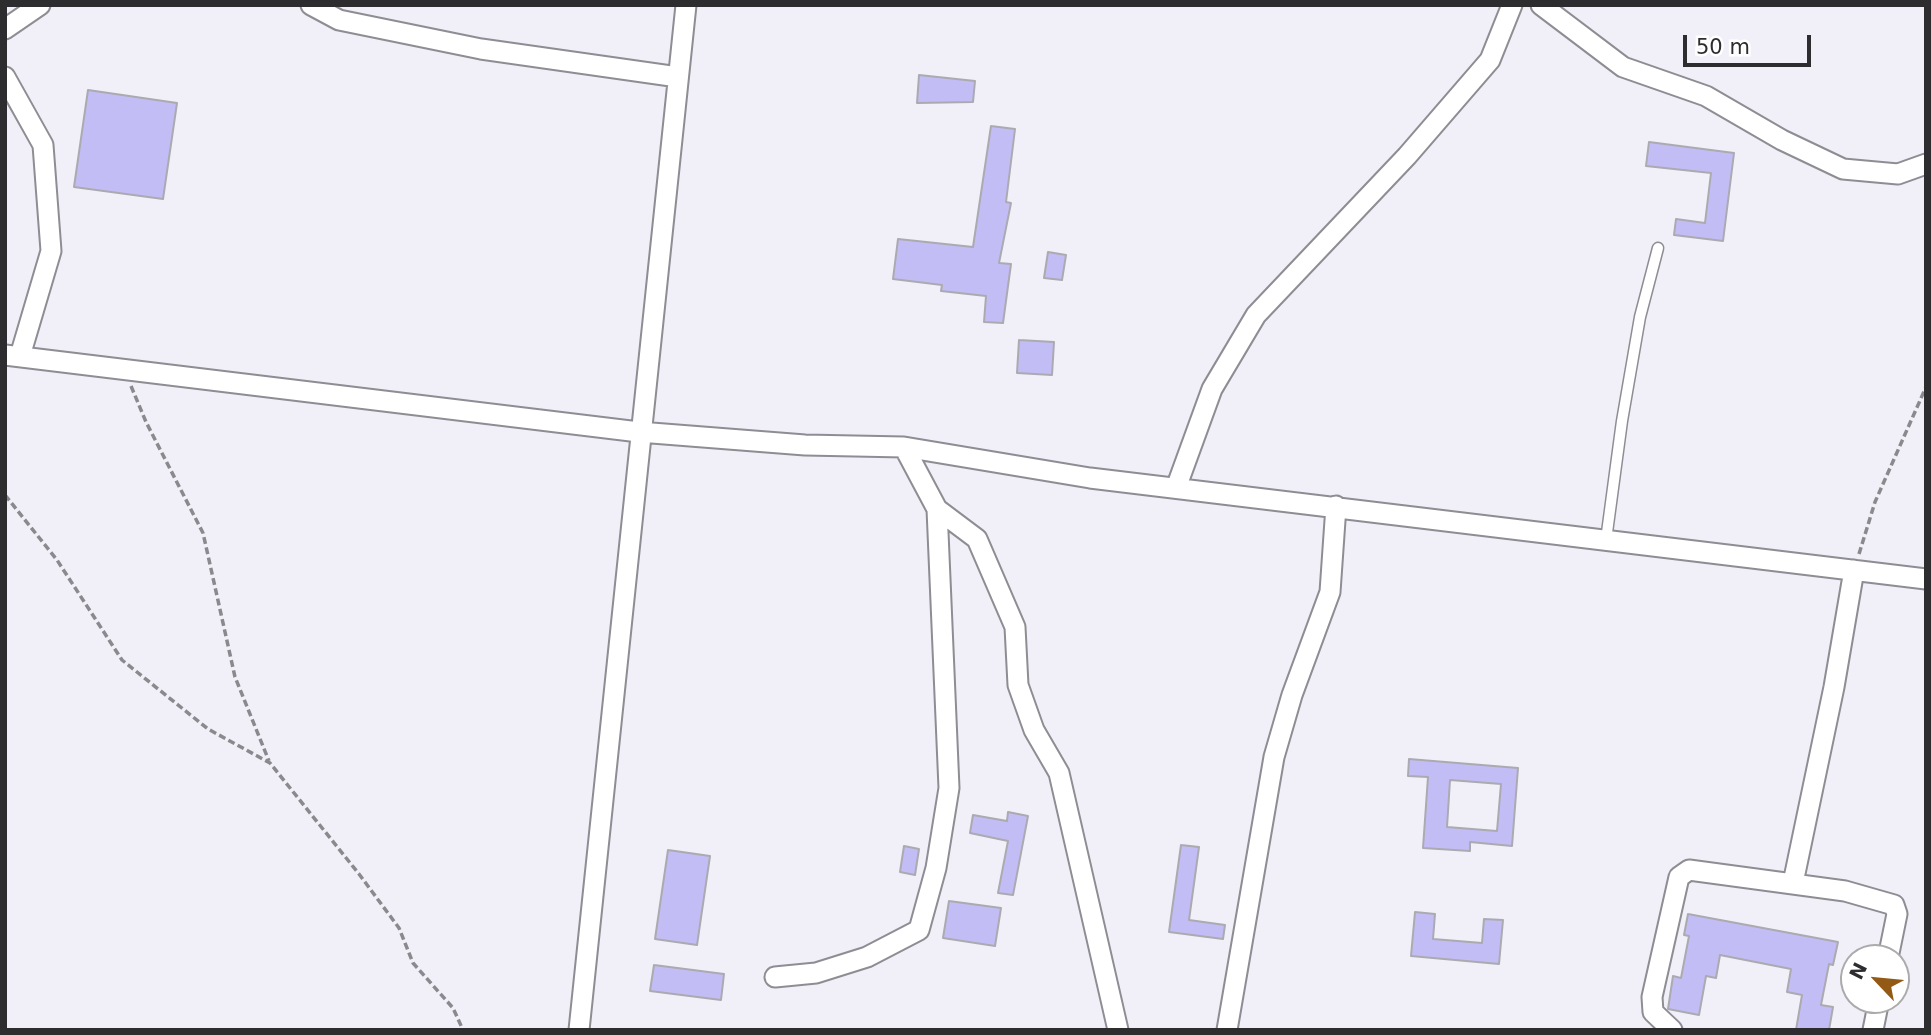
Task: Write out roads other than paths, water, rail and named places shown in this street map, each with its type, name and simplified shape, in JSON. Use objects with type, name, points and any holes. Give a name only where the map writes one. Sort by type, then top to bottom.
[{"type":"street","points":[[5,29],[40,5]]},
{"type":"street","points":[[311,5],[340,20],[481,49],[678,77]]},
{"type":"street","points":[[579,1030],[639,432],[686,5]]},
{"type":"street","points":[[1176,488],[1212,390],[1256,315],[1407,156],[1490,60],[1512,5]]},
{"type":"street","points":[[1541,5],[1623,67],[1706,96],[1782,140],[1843,169],[1898,174],[1926,164]]},
{"type":"street","points":[[5,77],[43,145],[51,251],[13,356],[639,432],[805,445],[904,447],[1176,488],[1926,579]]},
{"type":"street","points":[[904,447],[937,509],[977,539],[1015,627],[1018,685],[1034,730],[1059,774],[1118,1030]]},
{"type":"street","points":[[1227,1030],[1274,757],[1292,695],[1330,592],[1336,506]]},
{"type":"street","points":[[775,977],[816,973],[867,957],[919,930],[936,868],[949,788],[937,509]]},
{"type":"street","points":[[1793,883],[1834,687],[1854,570]]},
{"type":"street","points":[[1672,1030],[1653,1012],[1652,997],[1679,877],[1689,870],[1700,869],[1845,891],[1894,905],[1897,914],[1891,944]]},
{"type":"lane","points":[[1606,540],[1636,343],[1658,248]]}]
